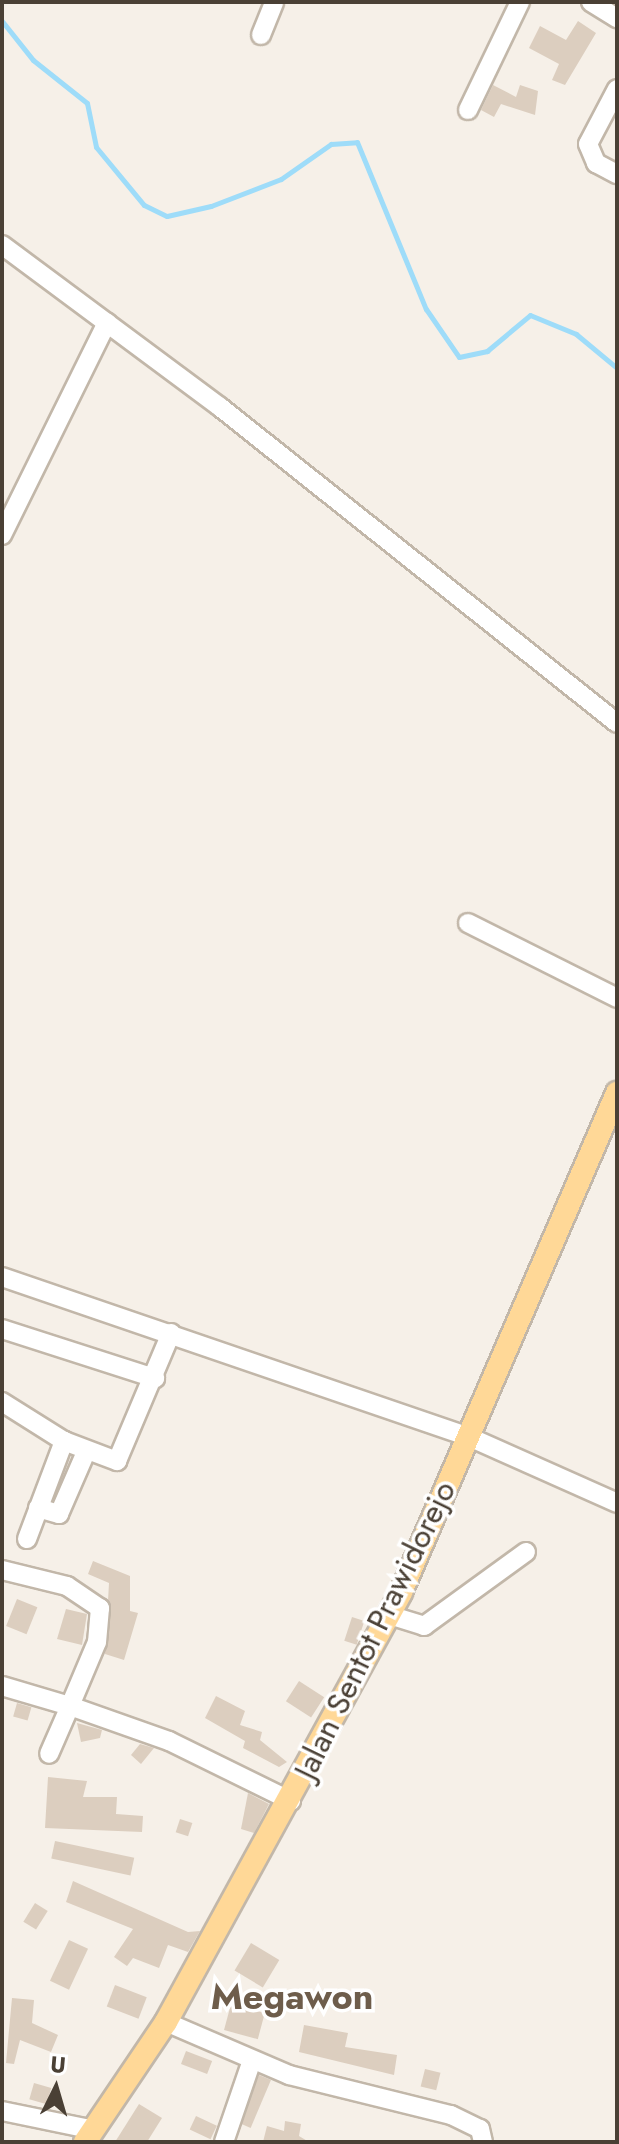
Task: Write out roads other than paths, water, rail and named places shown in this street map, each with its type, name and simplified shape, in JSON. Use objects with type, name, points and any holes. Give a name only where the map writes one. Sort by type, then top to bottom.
[{"type":"main road","name":"Jalan Sentot Prawidorejo","points":[[88,2136],[166,2022],[291,1801],[389,1615],[617,1093]]},
{"type":"street","points":[[261,35],[274,2]]},
{"type":"street","points":[[468,110],[520,2]]},
{"type":"street","points":[[591,2],[617,18]]},
{"type":"street","points":[[617,89],[588,144],[596,163],[617,174]]},
{"type":"street","points":[[2,245],[107,323],[617,723]]},
{"type":"street","points":[[2,535],[107,323]]},
{"type":"street","points":[[468,923],[617,998]]},
{"type":"street","points":[[2,1277],[469,1437],[617,1503]]},
{"type":"street","points":[[2,1329],[155,1378]]},
{"type":"street","points":[[2,1402],[86,1452],[120,1460],[171,1333]]},
{"type":"street","points":[[27,1539],[64,1441]]},
{"type":"street","points":[[38,1508],[59,1514],[86,1452]]},
{"type":"street","points":[[389,1615],[424,1626],[526,1552]]},
{"type":"street","points":[[2,1570],[67,1586],[100,1608],[97,1642],[49,1754]]},
{"type":"street","points":[[2,1686],[169,1741],[291,1801]]},
{"type":"street","points":[[166,2022],[252,2060],[451,2115],[480,2129],[483,2142]]},
{"type":"street","points":[[224,2142],[252,2060]]},
{"type":"street","points":[[2,2111],[88,2136]]},
{"type":"waterway","points":[[2,21],[33,60],[87,103],[96,147],[144,205],[167,216],[211,206],[281,179],[331,144],[357,142],[426,309],[459,357],[487,351],[530,315],[576,334],[617,368]]},
{"type":"district","name":"Megawon","points":[[292,1997]]}]
